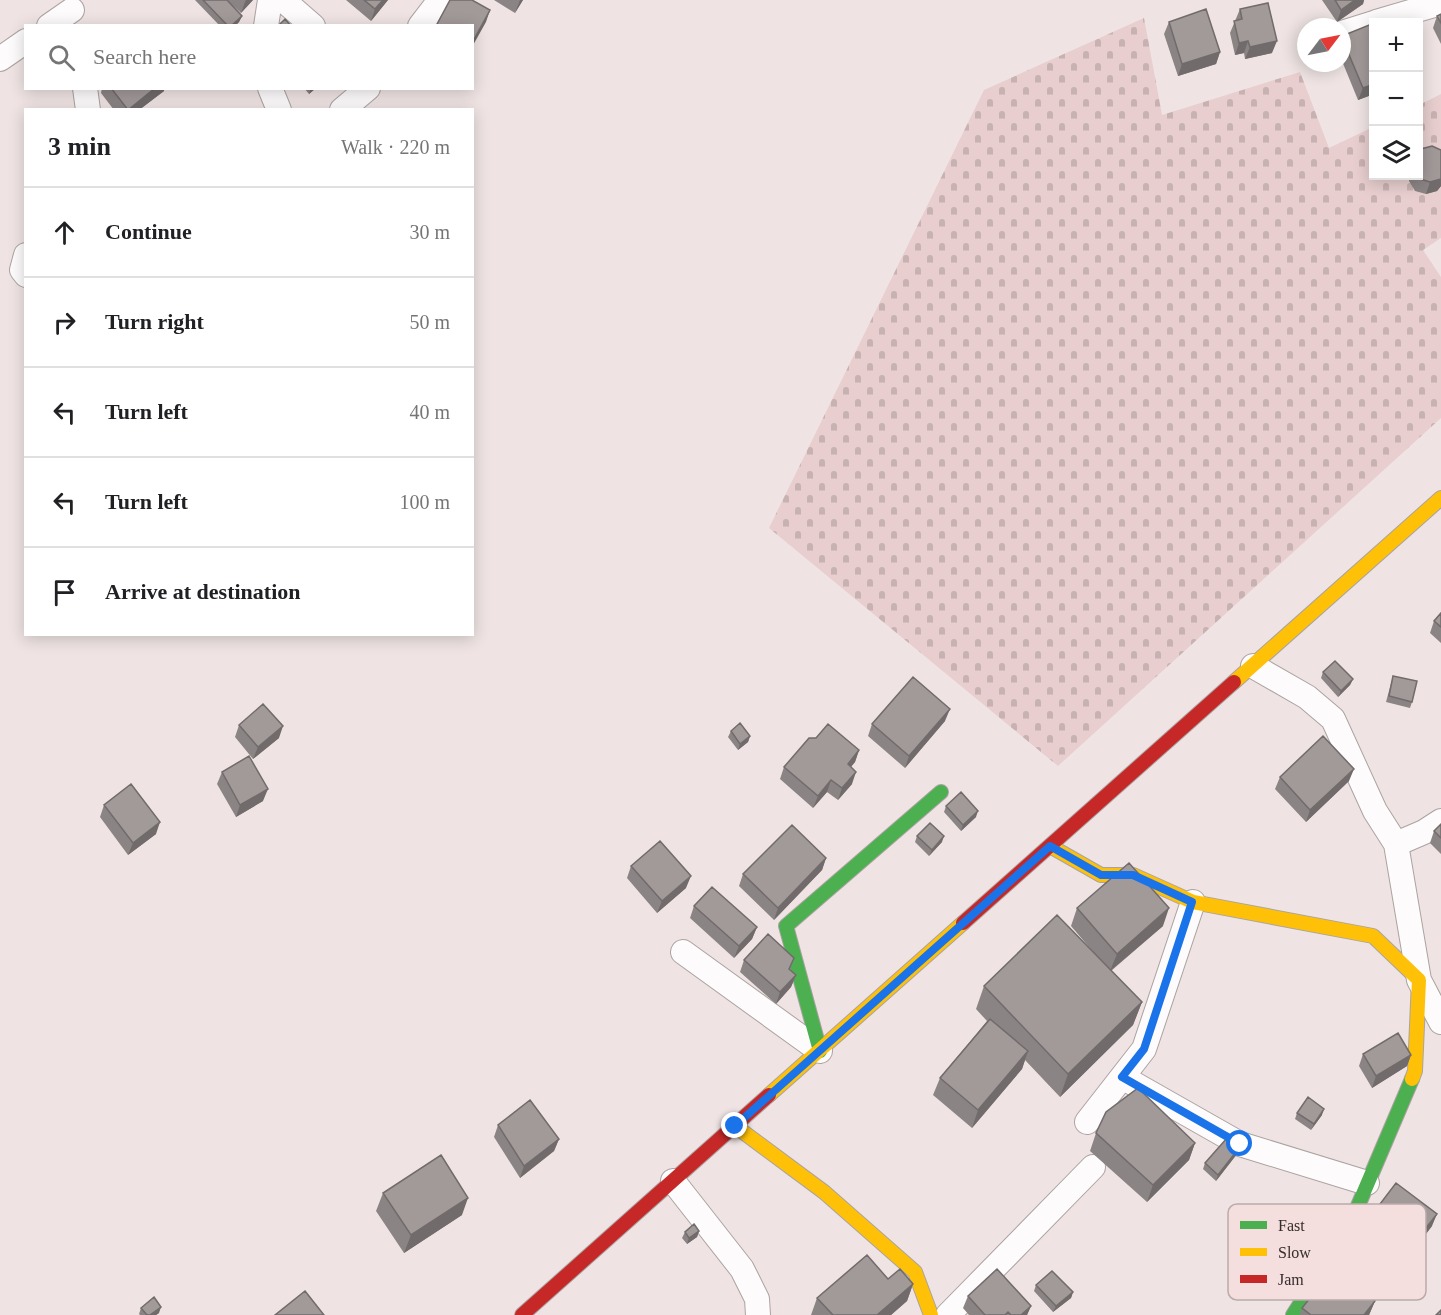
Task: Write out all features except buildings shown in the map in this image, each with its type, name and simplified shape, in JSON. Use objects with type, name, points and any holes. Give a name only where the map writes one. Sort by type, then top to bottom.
[{"type":"street","points":[[266,24],[270,0]]},
{"type":"street","points":[[283,0],[311,24]]},
{"type":"street","points":[[422,24],[440,0]]},
{"type":"street","points":[[1392,18],[1441,3]]},
{"type":"street","points":[[52,24],[73,12]]},
{"type":"street","points":[[1351,30],[1369,25]]},
{"type":"street","points":[[0,59],[24,43]]},
{"type":"street","points":[[85,90],[88,108]]},
{"type":"street","points":[[271,90],[278,108]]},
{"type":"street","points":[[344,108],[366,90]]},
{"type":"street","points":[[522,1315],[1441,498]]},
{"type":"street","points":[[1253,666],[1307,697],[1334,719],[1375,811],[1396,844],[1419,980],[1415,1071],[1358,1204]]},
{"type":"street","points":[[820,1051],[786,926],[941,792]]},
{"type":"street","points":[[1396,844],[1424,832],[1441,821]]},
{"type":"street","points":[[1050,846],[1101,875],[1133,875],[1192,902],[1373,936],[1419,980],[1441,1022]]},
{"type":"street","points":[[1087,1122],[1144,1049],[1192,902]]},
{"type":"street","points":[[683,952],[820,1051]]},
{"type":"street","points":[[1122,1077],[1240,1144],[1367,1183]]},
{"type":"street","points":[[735,1126],[824,1192],[915,1272],[931,1315]]},
{"type":"street","points":[[948,1315],[1093,1167]]},
{"type":"street","points":[[673,1181],[742,1269],[757,1299],[758,1315]]},
{"type":"street","points":[[1293,1315],[1303,1300]]},
{"type":"green space","points":[[1144,18],[1162,115],[1300,72],[1329,148],[1369,129],[1369,180],[1423,180],[1423,103],[1441,94],[1441,238],[1423,250],[1441,277],[1441,418],[1058,766],[769,528],[984,90]]},
{"type":"traffic: fast","points":[[820,1051],[786,926],[941,792]]},
{"type":"traffic: fast","points":[[1359,1204],[1412,1079]]},
{"type":"traffic: fast","points":[[1293,1315],[1303,1300]]},
{"type":"traffic: slow","points":[[1234,682],[1441,498]]},
{"type":"traffic: slow","points":[[1050,846],[1101,875],[1133,875],[1193,902],[1373,936],[1419,980],[1415,1071],[1412,1079]]},
{"type":"traffic: slow","points":[[769,1095],[963,923]]},
{"type":"traffic: slow","points":[[735,1126],[824,1192],[915,1272],[931,1315]]},
{"type":"traffic: jam","points":[[963,923],[1234,682]]},
{"type":"traffic: jam","points":[[522,1315],[769,1095]]},
{"type":"route","points":[[735,1126],[1050,846],[1101,875],[1133,875],[1192,902],[1144,1049],[1122,1077],[1240,1144]]}]
